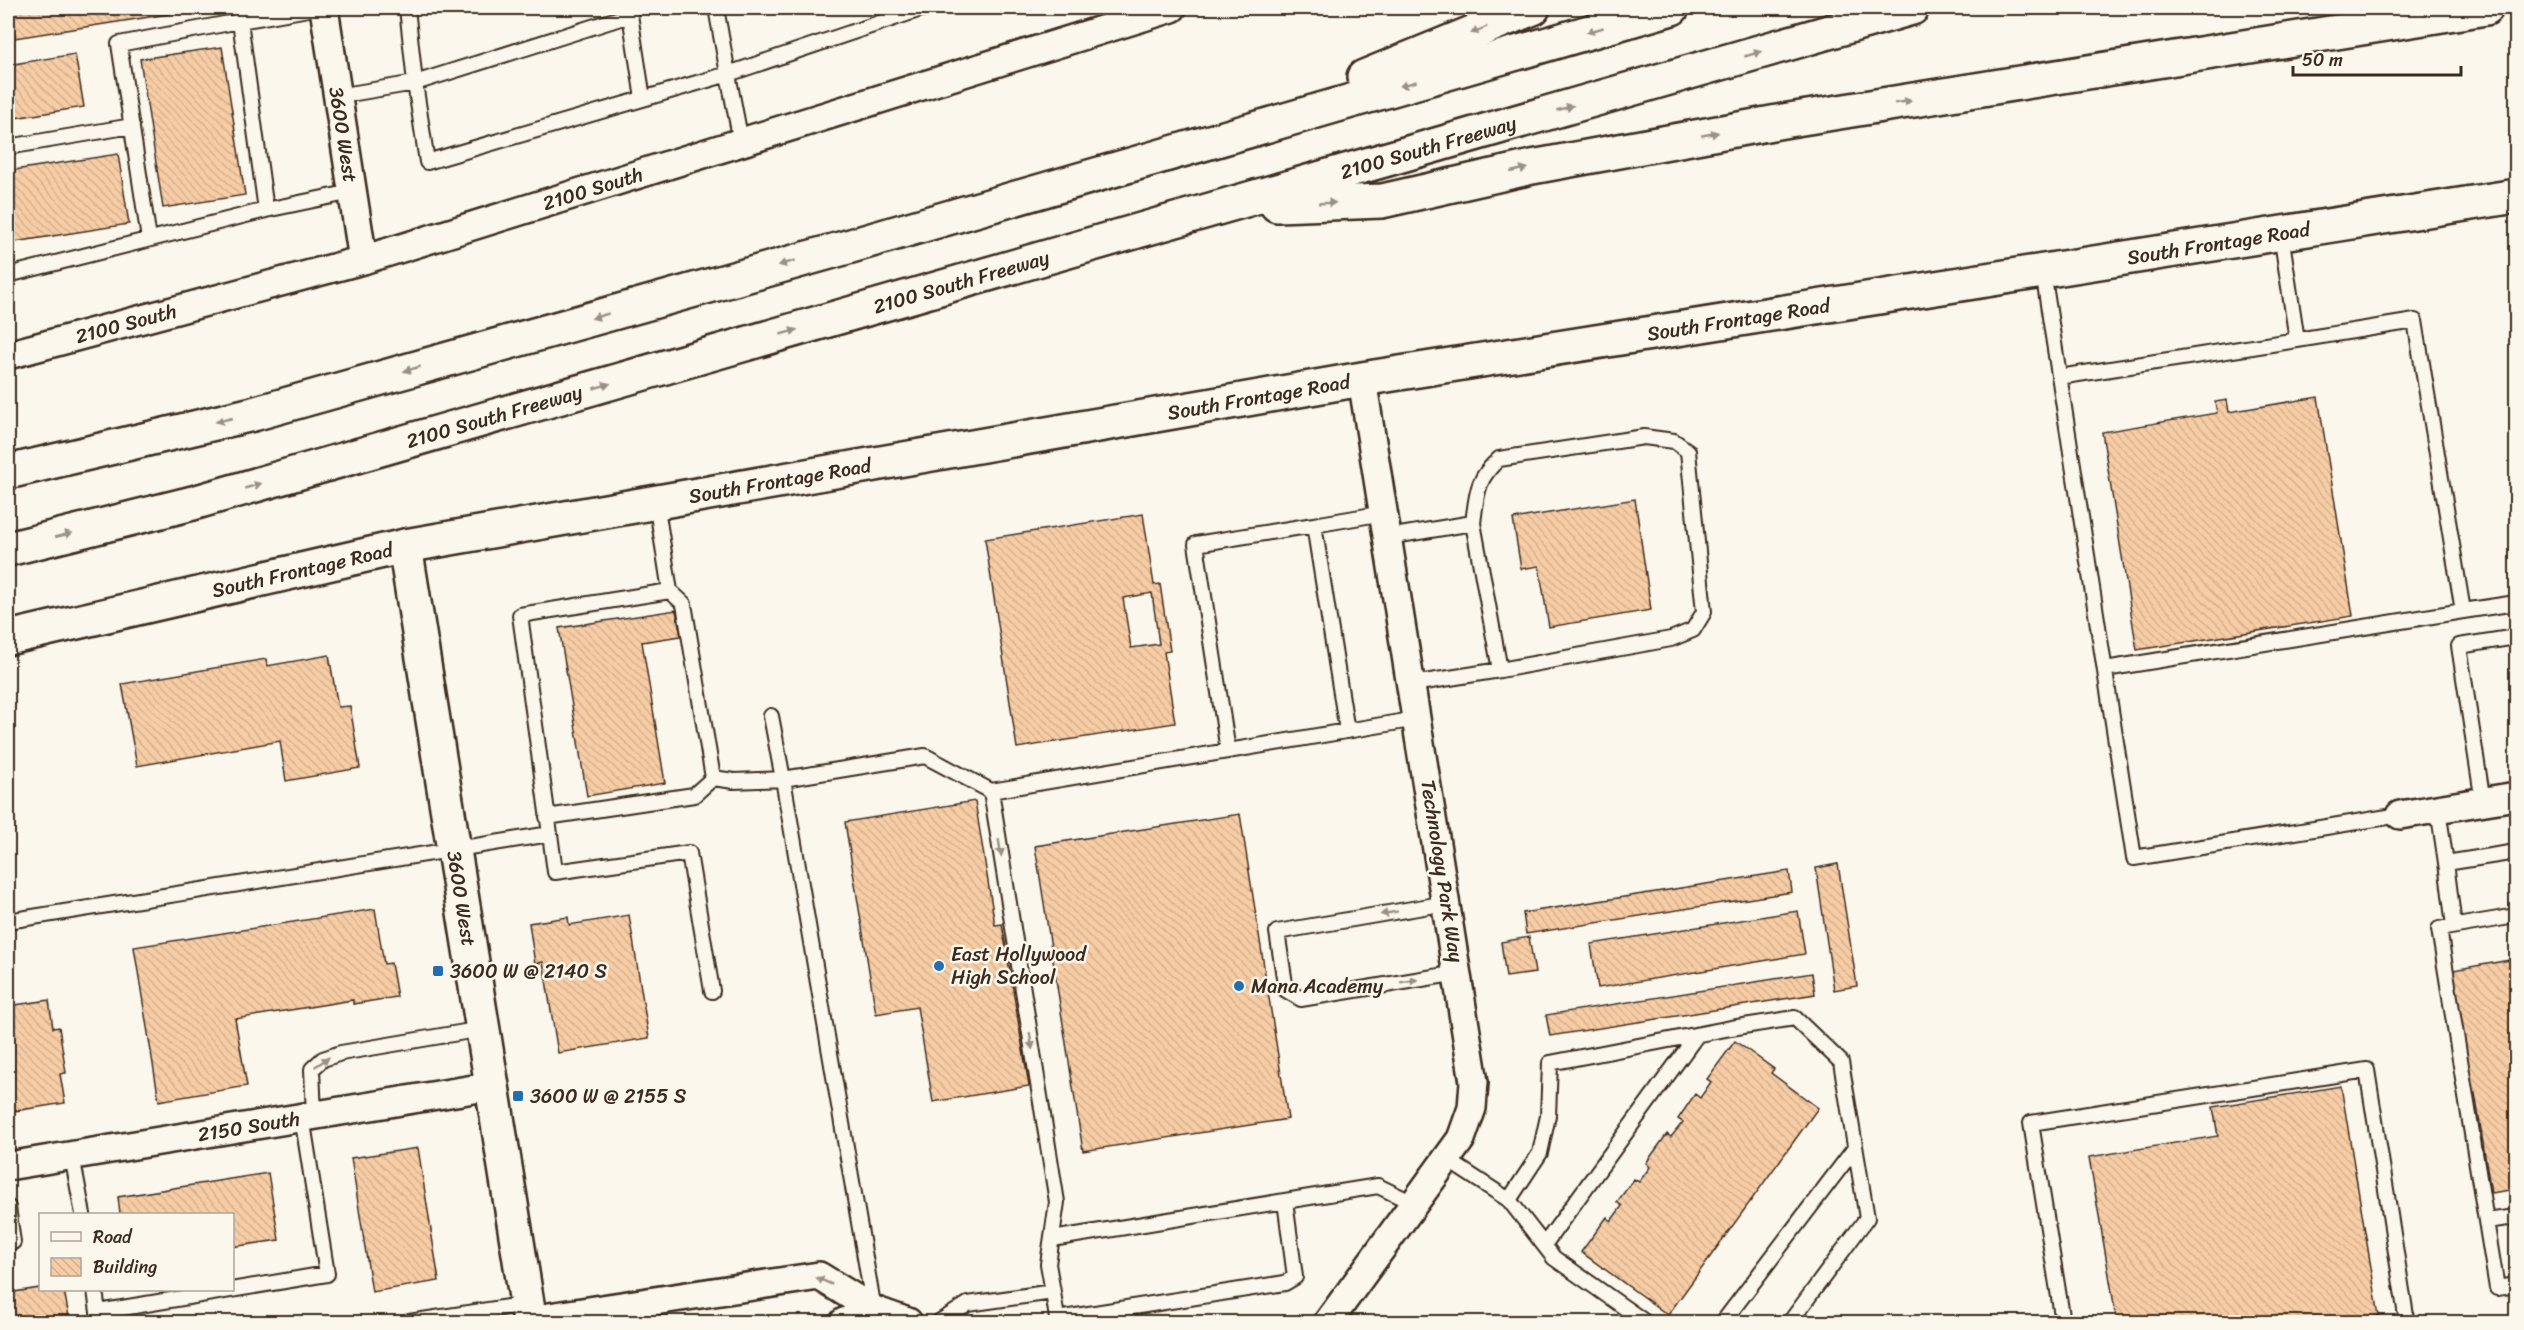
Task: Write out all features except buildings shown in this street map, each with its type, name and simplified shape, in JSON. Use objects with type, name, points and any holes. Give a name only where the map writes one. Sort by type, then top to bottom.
[{"type":"main road","points":[[844,248],[1320,95],[1533,8]]},
{"type":"main road","points":[[8,472],[254,414],[844,248],[1672,8]]},
{"type":"main road","name":"2100 South Freeway","points":[[8,549],[193,503],[1912,8]]},
{"type":"main road","points":[[1227,207],[1382,201],[1532,167],[1783,121],[2486,8]]},
{"type":"main road","name":"South Frontage Road","points":[[8,638],[405,546],[1362,379],[2517,196]]},
{"type":"main road","name":"3600 West","points":[[405,546],[529,1316]]},
{"type":"street","name":"3600 West","points":[[324,8],[363,260]]},
{"type":"street","name":"2100 South","points":[[8,355],[363,260],[741,142],[1122,15],[1172,8]]},
{"type":"street","name":"Technology Park Way","points":[[1328,1323],[1461,1139],[1472,1108],[1474,1082],[1362,379]]},
{"type":"street","points":[[2400,815],[2517,796]]},
{"type":"street","name":"2150 South","points":[[8,1166],[492,1086]]},
{"type":"street","points":[[529,1316],[819,1276],[874,1310],[908,1323]]},
{"type":"street","points":[[844,1323],[874,1310]]},
{"type":"lane","points":[[149,239],[119,44],[239,14],[314,8]]},
{"type":"lane","points":[[407,8],[427,162],[728,74],[924,8]]},
{"type":"lane","points":[[716,8],[741,142]]},
{"type":"lane","points":[[338,96],[415,83],[629,11],[643,99]]},
{"type":"lane","points":[[239,14],[266,210]]},
{"type":"lane","points":[[8,147],[132,126]]},
{"type":"lane","points":[[8,275],[266,210],[352,192]]},
{"type":"lane","points":[[2281,234],[2297,340]]},
{"type":"lane","points":[[2043,272],[2134,858],[2400,815]]},
{"type":"lane","points":[[2059,377],[2415,321],[2463,611]]},
{"type":"lane","points":[[1412,684],[1500,670],[1671,639],[1693,630],[1704,612],[1688,451],[1674,441],[1644,437],[1499,459],[1485,471],[1477,491],[1473,523],[1500,670]]},
{"type":"lane","points":[[656,502],[670,591],[684,604],[712,777]]},
{"type":"lane","points":[[1228,751],[1196,544],[1314,525],[1473,523]]},
{"type":"lane","points":[[1314,525],[1347,731]]},
{"type":"lane","points":[[670,591],[519,615],[555,872],[689,853],[712,991]]},
{"type":"lane","points":[[2105,669],[2517,603]]},
{"type":"lane","points":[[2483,802],[2459,646],[2517,637]]},
{"type":"lane","points":[[771,716],[874,1310]]},
{"type":"lane","points":[[712,777],[735,781],[783,779],[925,756],[991,791],[1417,719]]},
{"type":"lane","points":[[548,817],[694,795],[712,777]]},
{"type":"lane","points":[[991,791],[1057,1202],[1048,1264],[1057,1319],[1285,1283],[1295,1276],[1285,1201]]},
{"type":"lane","points":[[2438,809],[2454,926]]},
{"type":"lane","points":[[8,921],[550,834]]},
{"type":"lane","points":[[2446,863],[2517,852]]},
{"type":"lane","points":[[1447,903],[1277,932],[1286,990],[1301,999],[1458,973]]},
{"type":"lane","points":[[2517,916],[2439,929],[2497,1288],[2517,1285]]},
{"type":"lane","points":[[1509,1200],[1540,1153],[1548,1116],[1550,1063],[1795,1018],[1841,1062],[1867,1218],[1790,1323]]},
{"type":"lane","points":[[234,1289],[327,1274],[308,1116],[312,1069],[323,1059],[341,1053],[482,1029]]},
{"type":"lane","points":[[1544,1245],[1697,1035]]},
{"type":"lane","points":[[2062,1323],[2031,1123],[2367,1070],[2407,1323]]},
{"type":"lane","points":[[1723,1323],[1855,1148]]},
{"type":"lane","points":[[72,1156],[83,1213]]},
{"type":"lane","points":[[1446,1160],[1509,1200],[1554,1258],[1645,1323]]},
{"type":"lane","points":[[1052,1239],[1378,1186],[1416,1204]]},
{"type":"lane","points":[[8,1207],[14,1242],[8,1243]]},
{"type":"lane","points":[[2486,1221],[2517,1217]]},
{"type":"lane","points":[[95,1291],[98,1312],[225,1291]]},
{"type":"lane","points":[[939,1323],[968,1304],[1053,1292]]},
{"type":"lane","points":[[409,1323],[529,1316]]},
{"type":"place","name":"East Hollywood High School","points":[[939,966]]},
{"type":"place","name":"3600 W @ 2140 S","points":[[438,971]]},
{"type":"place","name":"Mana Academy","points":[[1239,986]]},
{"type":"place","name":"3600 W @ 2155 S","points":[[518,1096]]}]
